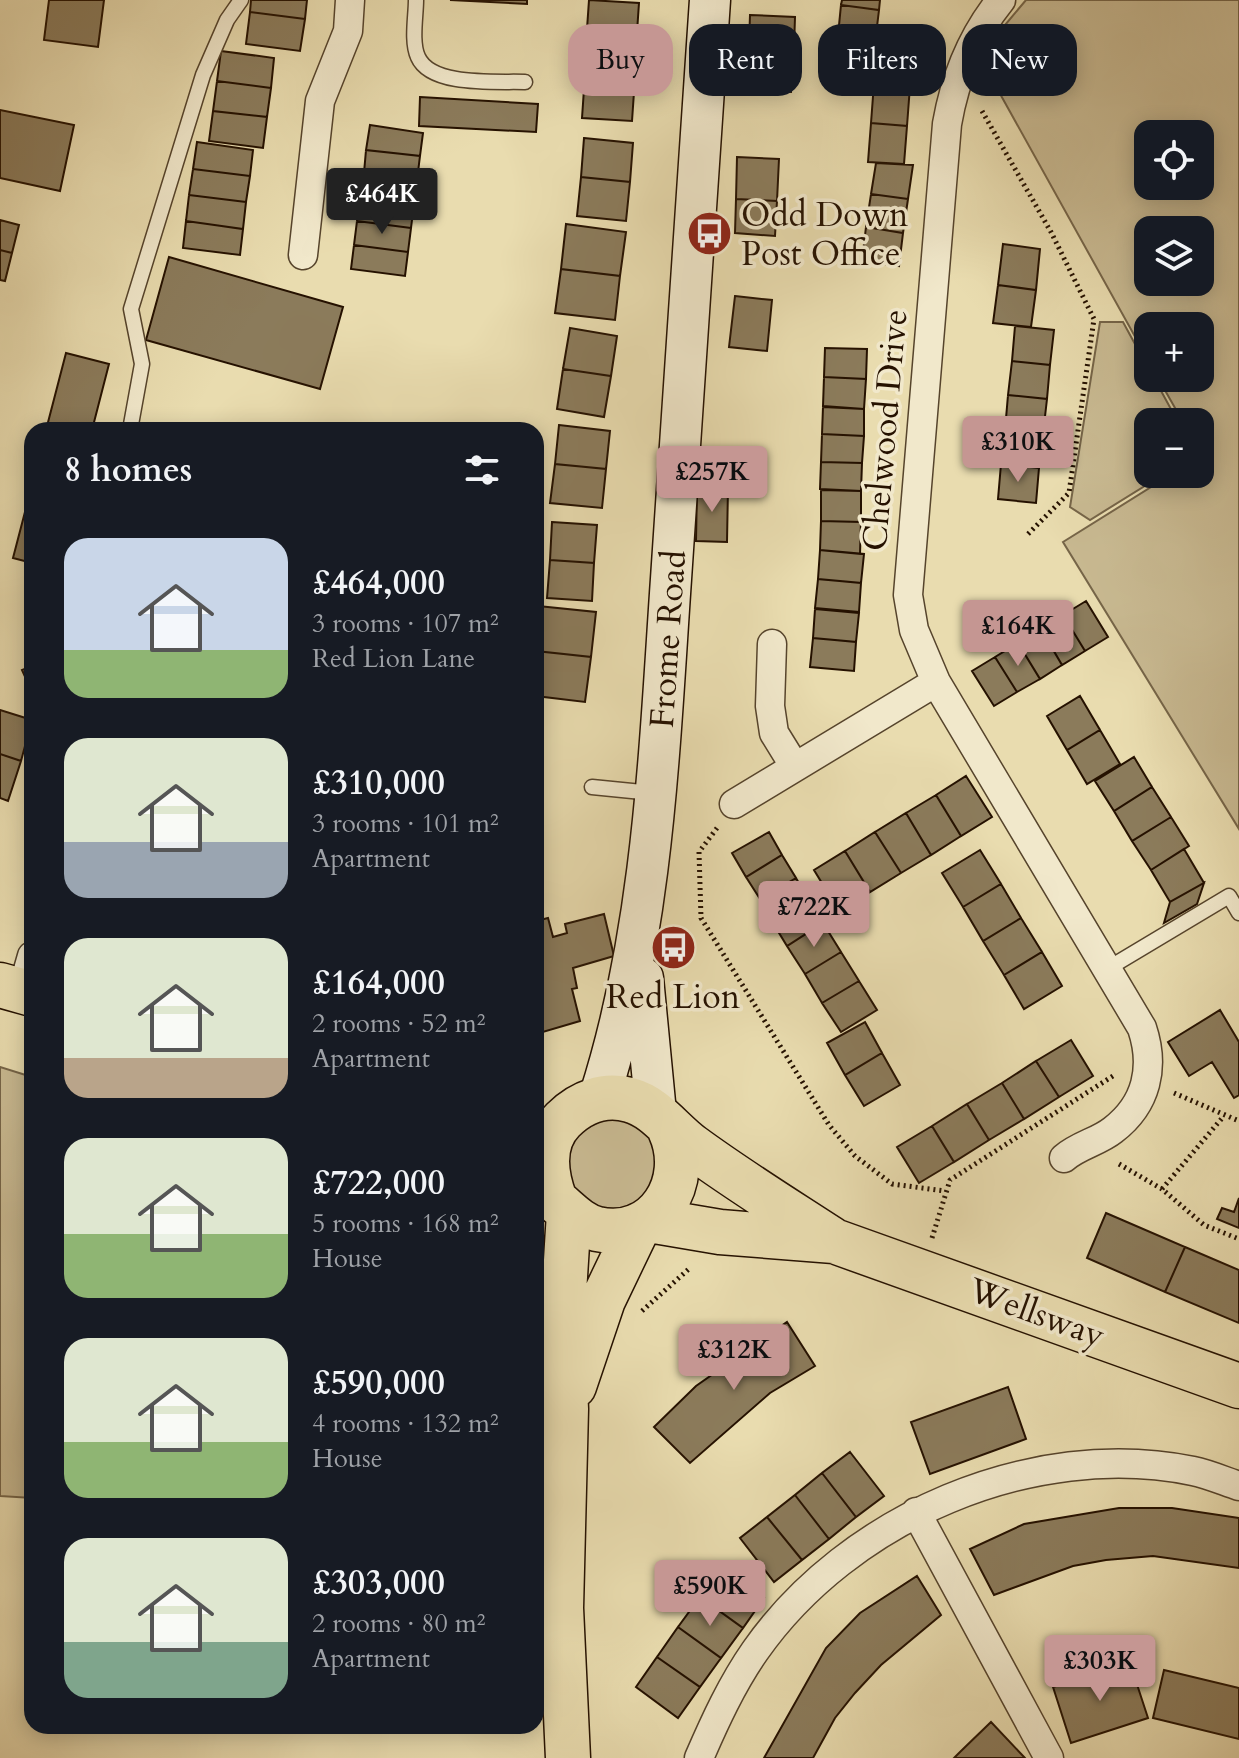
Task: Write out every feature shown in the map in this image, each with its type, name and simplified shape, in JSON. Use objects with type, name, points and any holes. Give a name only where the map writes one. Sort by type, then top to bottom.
[{"type":"main road","name":"Wellsway","points":[[571,1104],[632,1100],[834,1241],[1239,1386]]},
{"type":"main road","points":[[568,1758],[561,1608],[566,1409],[554,1200],[546,1155],[571,1104]]},
{"type":"main road","points":[[566,1409],[603,1300],[644,1223],[665,1206],[675,1187],[680,1162],[663,1122]]},
{"type":"main road","name":"Wellsway","points":[[554,1200],[595,1228],[614,1230],[644,1223],[834,1241]]},
{"type":"street","points":[[303,255],[320,101],[348,31],[350,0]]},
{"type":"street","name":"Frome Road","points":[[571,1104],[619,1037],[639,942],[657,793],[710,0]]},
{"type":"street","name":"Chelwood Drive","points":[[1001,0],[971,44],[960,71],[952,95],[942,154],[908,582],[914,630],[936,682],[1142,1028],[1151,1055],[1147,1080],[1136,1106],[1113,1131],[1074,1151]]},
{"type":"street","points":[[772,644],[770,706],[774,733],[795,767]]},
{"type":"street","points":[[734,804],[936,682]]},
{"type":"street","name":"Frome Road","points":[[639,942],[663,1122]]},
{"type":"street","points":[[699,1758],[720,1710],[756,1649],[827,1571],[869,1538],[916,1512],[986,1485],[1062,1469],[1128,1464],[1193,1471],[1239,1486]]},
{"type":"street","points":[[916,1512],[1049,1758]]},
{"type":"lane","points":[[131,422],[142,364],[131,309],[203,75],[227,20],[241,0]]},
{"type":"lane","points":[[416,0],[417,56],[427,70],[443,78],[525,82]]},
{"type":"lane","points":[[592,787],[657,793]]},
{"type":"lane","points":[[1107,969],[1229,896],[1239,913]]},
{"type":"path","points":[[960,71],[1051,232],[1094,319],[1069,493],[1028,534]]},
{"type":"path","points":[[734,804],[699,852],[701,918],[829,1125],[855,1156],[892,1184],[945,1191]]},
{"type":"path","points":[[1162,1189],[1223,1117]]},
{"type":"path","points":[[1074,1151],[1162,1189],[1204,1225],[1239,1239]]},
{"type":"shaded area","points":[[1026,0],[1239,0],[1239,829],[1063,542],[1150,488],[1214,488],[1214,408],[1175,408],[1166,392],[1214,392],[1214,312],[1134,312],[1134,335],[1001,96],[1077,96],[1077,24],[1006,24]]},
{"type":"shaded area","points":[[1100,322],[1123,322],[1134,342],[1134,392],[1162,392],[1170,408],[1134,408],[1134,488],[1141,488],[1090,520],[1070,507]]},
{"type":"shaded area","points":[[0,1067],[24,1074],[24,1498],[0,1496]]},
{"type":"shaded area","points":[[596,1116],[628,1119],[644,1129],[653,1143],[656,1160],[654,1176],[646,1192],[634,1204],[618,1211],[595,1209],[572,1194],[563,1148]]},
{"type":"building","points":[[49,0],[104,0],[98,47],[44,40]]},
{"type":"building","points":[[251,0],[307,0],[305,19],[250,12]]},
{"type":"building","points":[[450,0],[527,0],[527,4]]},
{"type":"building","points":[[589,0],[639,3],[638,24],[587,24]]},
{"type":"building","points":[[842,0],[880,0],[879,10],[841,5]]},
{"type":"building","points":[[841,5],[879,10],[877,24],[839,24]]},
{"type":"building","points":[[250,12],[305,19],[300,51],[246,44]]},
{"type":"building","points":[[750,15],[795,17],[795,24],[750,24]]},
{"type":"building","points":[[221,51],[274,58],[271,88],[217,81]]},
{"type":"building","points":[[217,81],[271,88],[267,117],[213,111]]},
{"type":"building","points":[[584,96],[634,96],[632,121],[582,118]]},
{"type":"building","points":[[873,96],[909,96],[907,126],[871,123]]},
{"type":"building","points":[[420,97],[538,104],[536,132],[419,126]]},
{"type":"building","points":[[0,110],[74,125],[60,191],[0,178]]},
{"type":"building","points":[[213,111],[267,117],[263,148],[209,141]]},
{"type":"building","points":[[871,123],[907,126],[904,164],[868,162]]},
{"type":"building","points":[[370,125],[423,133],[420,156],[366,150]]},
{"type":"building","points":[[584,138],[633,143],[630,182],[581,177]]},
{"type":"building","points":[[197,142],[253,150],[250,176],[193,169]]},
{"type":"building","points":[[366,150],[420,156],[417,180],[364,173]]},
{"type":"building","points":[[737,157],[779,159],[777,201],[736,199]]},
{"type":"building","points":[[876,163],[913,165],[908,199],[871,194]]},
{"type":"building","points":[[193,169],[250,176],[246,202],[189,195]]},
{"type":"building","points":[[364,173],[417,180],[414,204],[361,197]]},
{"type":"building","points":[[581,177],[630,182],[626,221],[577,216]]},
{"type":"building","points":[[871,194],[908,199],[903,233],[866,227]]},
{"type":"building","points":[[189,195],[246,202],[243,229],[186,221]]},
{"type":"building","points":[[361,197],[414,204],[411,228],[357,221]]},
{"type":"building","points":[[736,199],[777,201],[775,236],[735,233]]},
{"type":"building","points":[[0,220],[19,225],[12,253],[0,250]]},
{"type":"building","points":[[186,221],[243,229],[240,255],[183,248]]},
{"type":"building","points":[[357,221],[411,228],[408,252],[354,245]]},
{"type":"building","points":[[566,224],[626,232],[620,276],[561,269]]},
{"type":"building","points":[[866,227],[903,233],[899,266],[862,261]]},
{"type":"building","points":[[1003,244],[1040,249],[1036,290],[998,285]]},
{"type":"building","points":[[354,245],[408,252],[405,276],[351,269]]},
{"type":"building","points":[[0,250],[12,253],[5,281],[0,280]]},
{"type":"building","points":[[169,257],[343,307],[320,389],[146,340]]},
{"type":"building","points":[[561,269],[620,276],[615,320],[555,313]]},
{"type":"building","points":[[998,285],[1036,290],[1031,327],[993,323]]},
{"type":"building","points":[[735,296],[772,300],[767,351],[729,347]]},
{"type":"building","points":[[1015,326],[1054,330],[1050,365],[1012,361]]},
{"type":"building","points":[[570,328],[617,336],[611,376],[563,369]]},
{"type":"building","points":[[825,348],[867,349],[866,379],[824,377]]},
{"type":"building","points":[[66,353],[109,364],[94,422],[48,422]]},
{"type":"building","points":[[1012,361],[1050,365],[1047,399],[1008,395]]},
{"type":"building","points":[[563,369],[611,376],[604,417],[557,409]]},
{"type":"building","points":[[824,377],[866,379],[864,409],[823,406]]},
{"type":"building","points":[[1008,395],[1047,399],[1043,434],[1005,430]]},
{"type":"building","points":[[823,407],[864,409],[864,436],[822,434]]},
{"type":"building","points":[[559,425],[610,431],[606,469],[555,464]]},
{"type":"building","points":[[1005,430],[1043,434],[1039,468],[1001,464]]},
{"type":"building","points":[[822,434],[864,436],[862,463],[821,462]]},
{"type":"building","points":[[821,462],[862,463],[861,491],[820,489]]},
{"type":"building","points":[[555,464],[606,469],[602,508],[550,503]]},
{"type":"building","points":[[1001,464],[1039,468],[1036,503],[998,499]]},
{"type":"building","points":[[697,486],[728,487],[727,542],[696,541]]},
{"type":"building","points":[[821,490],[861,491],[861,522],[821,521]]},
{"type":"building","points":[[24,516],[24,561],[13,558]]},
{"type":"building","points":[[821,521],[861,522],[860,554],[820,550]]},
{"type":"building","points":[[552,522],[597,525],[594,563],[550,560]]},
{"type":"building","points":[[820,550],[864,554],[861,583],[818,579]]},
{"type":"building","points":[[550,560],[594,563],[592,601],[547,598]]},
{"type":"building","points":[[818,579],[861,583],[859,612],[815,608]]},
{"type":"building","points":[[1086,601],[1108,637],[1085,651],[1063,615]]},
{"type":"building","points":[[544,607],[596,612],[591,657],[544,652]]},
{"type":"building","points":[[815,609],[859,613],[856,642],[813,638]]},
{"type":"building","points":[[1063,615],[1085,651],[1062,665],[1041,629]]},
{"type":"building","points":[[1041,629],[1062,665],[1040,679],[1018,643]]},
{"type":"building","points":[[813,638],[856,642],[854,671],[810,667]]},
{"type":"building","points":[[1018,643],[1040,679],[1017,692],[995,657]]},
{"type":"building","points":[[544,652],[591,657],[585,702],[544,697]]},
{"type":"building","points":[[995,657],[1017,692],[994,706],[972,671]]},
{"type":"building","points":[[1080,696],[1100,730],[1067,750],[1047,716]]},
{"type":"building","points":[[0,710],[24,718],[24,750],[21,761],[0,754]]},
{"type":"building","points":[[1100,730],[1120,764],[1087,784],[1067,750]]},
{"type":"building","points":[[0,754],[21,761],[8,801],[0,798]]},
{"type":"building","points":[[1134,757],[1152,787],[1114,811],[1095,781]]},
{"type":"building","points":[[966,776],[992,817],[961,836],[936,795]]},
{"type":"building","points":[[1152,787],[1171,817],[1132,841],[1114,811]]},
{"type":"building","points":[[936,795],[961,836],[931,855],[906,813]]},
{"type":"building","points":[[906,813],[931,855],[901,873],[875,832]]},
{"type":"building","points":[[1171,817],[1189,846],[1151,870],[1132,841]]},
{"type":"building","points":[[769,832],[782,855],[746,877],[732,853]]},
{"type":"building","points":[[875,832],[901,873],[870,892],[845,851]]},
{"type":"building","points":[[1184,849],[1204,883],[1170,902],[1151,870]]},
{"type":"building","points":[[980,850],[1001,884],[963,907],[942,873]]},
{"type":"building","points":[[845,851],[870,892],[839,911],[814,870]]},
{"type":"building","points":[[782,855],[796,878],[760,899],[746,877]]},
{"type":"building","points":[[796,878],[809,901],[773,923],[760,899]]},
{"type":"building","points":[[1204,883],[1197,904],[1164,923],[1170,902]]},
{"type":"building","points":[[1001,884],[1021,918],[983,941],[963,907]]},
{"type":"building","points":[[809,901],[823,923],[787,946],[773,923]]},
{"type":"building","points":[[604,914],[614,956],[573,968],[577,988],[572,989],[580,1021],[544,1032],[544,919],[548,918],[553,937],[567,933],[565,924]]},
{"type":"building","points":[[1021,918],[1042,952],[1004,975],[983,941]]},
{"type":"building","points":[[823,923],[841,952],[805,974],[787,946]]},
{"type":"building","points":[[841,952],[859,981],[822,1003],[805,974]]},
{"type":"building","points":[[1042,952],[1062,986],[1024,1009],[1004,975]]},
{"type":"building","points":[[859,981],[877,1010],[841,1032],[822,1003]]},
{"type":"building","points":[[1220,1010],[1239,1042],[1239,1095],[1234,1098],[1212,1062],[1189,1076],[1168,1042]]},
{"type":"building","points":[[865,1022],[882,1053],[845,1075],[827,1043]]},
{"type":"building","points":[[1071,1040],[1093,1076],[1059,1097],[1036,1061]]},
{"type":"building","points":[[882,1053],[900,1085],[864,1106],[845,1075]]},
{"type":"building","points":[[1036,1061],[1059,1097],[1024,1119],[1002,1083]]},
{"type":"building","points":[[1002,1083],[1024,1119],[989,1140],[967,1104]]},
{"type":"building","points":[[967,1104],[989,1140],[954,1162],[932,1126]]},
{"type":"building","points":[[932,1126],[954,1162],[919,1183],[897,1147]]},
{"type":"building","points":[[1239,1198],[1239,1228],[1217,1219],[1222,1208],[1234,1212]]},
{"type":"building","points":[[1106,1213],[1185,1247],[1165,1292],[1087,1258]]},
{"type":"building","points":[[1185,1247],[1239,1270],[1239,1323],[1165,1292]]},
{"type":"building","points":[[787,1322],[815,1366],[770,1393],[690,1463],[654,1427],[696,1386]]},
{"type":"building","points":[[1008,1387],[1026,1439],[930,1474],[911,1422]]},
{"type":"building","points":[[850,1452],[884,1496],[856,1517],[822,1473]]},
{"type":"building","points":[[822,1473],[856,1517],[829,1539],[795,1495]]},
{"type":"building","points":[[795,1495],[829,1539],[802,1560],[767,1517]]},
{"type":"building","points":[[1119,1508],[1172,1508],[1239,1518],[1239,1568],[1153,1556],[1106,1560],[1073,1566],[994,1595],[970,1549],[1024,1524]]},
{"type":"building","points":[[767,1517],[802,1560],[774,1582],[740,1538]]},
{"type":"building","points":[[722,1567],[764,1598],[743,1628],[700,1597]]},
{"type":"building","points":[[917,1576],[941,1615],[881,1665],[855,1693],[835,1718],[813,1758],[764,1758],[826,1648],[860,1613]]},
{"type":"building","points":[[700,1597],[743,1628],[721,1658],[678,1627]]},
{"type":"building","points":[[678,1627],[721,1658],[700,1687],[657,1657]]},
{"type":"building","points":[[657,1657],[700,1687],[678,1718],[636,1687]]},
{"type":"building","points":[[1130,1663],[1148,1718],[1071,1743],[1053,1687]]},
{"type":"building","points":[[1164,1670],[1239,1688],[1239,1739],[1153,1718]]},
{"type":"building","points":[[991,1722],[1025,1758],[954,1758],[960,1752]]},
{"type":"place","name":"Odd Down Post Office","points":[[710,234]]},
{"type":"place","name":"Red Lion","points":[[673,948]]}]
